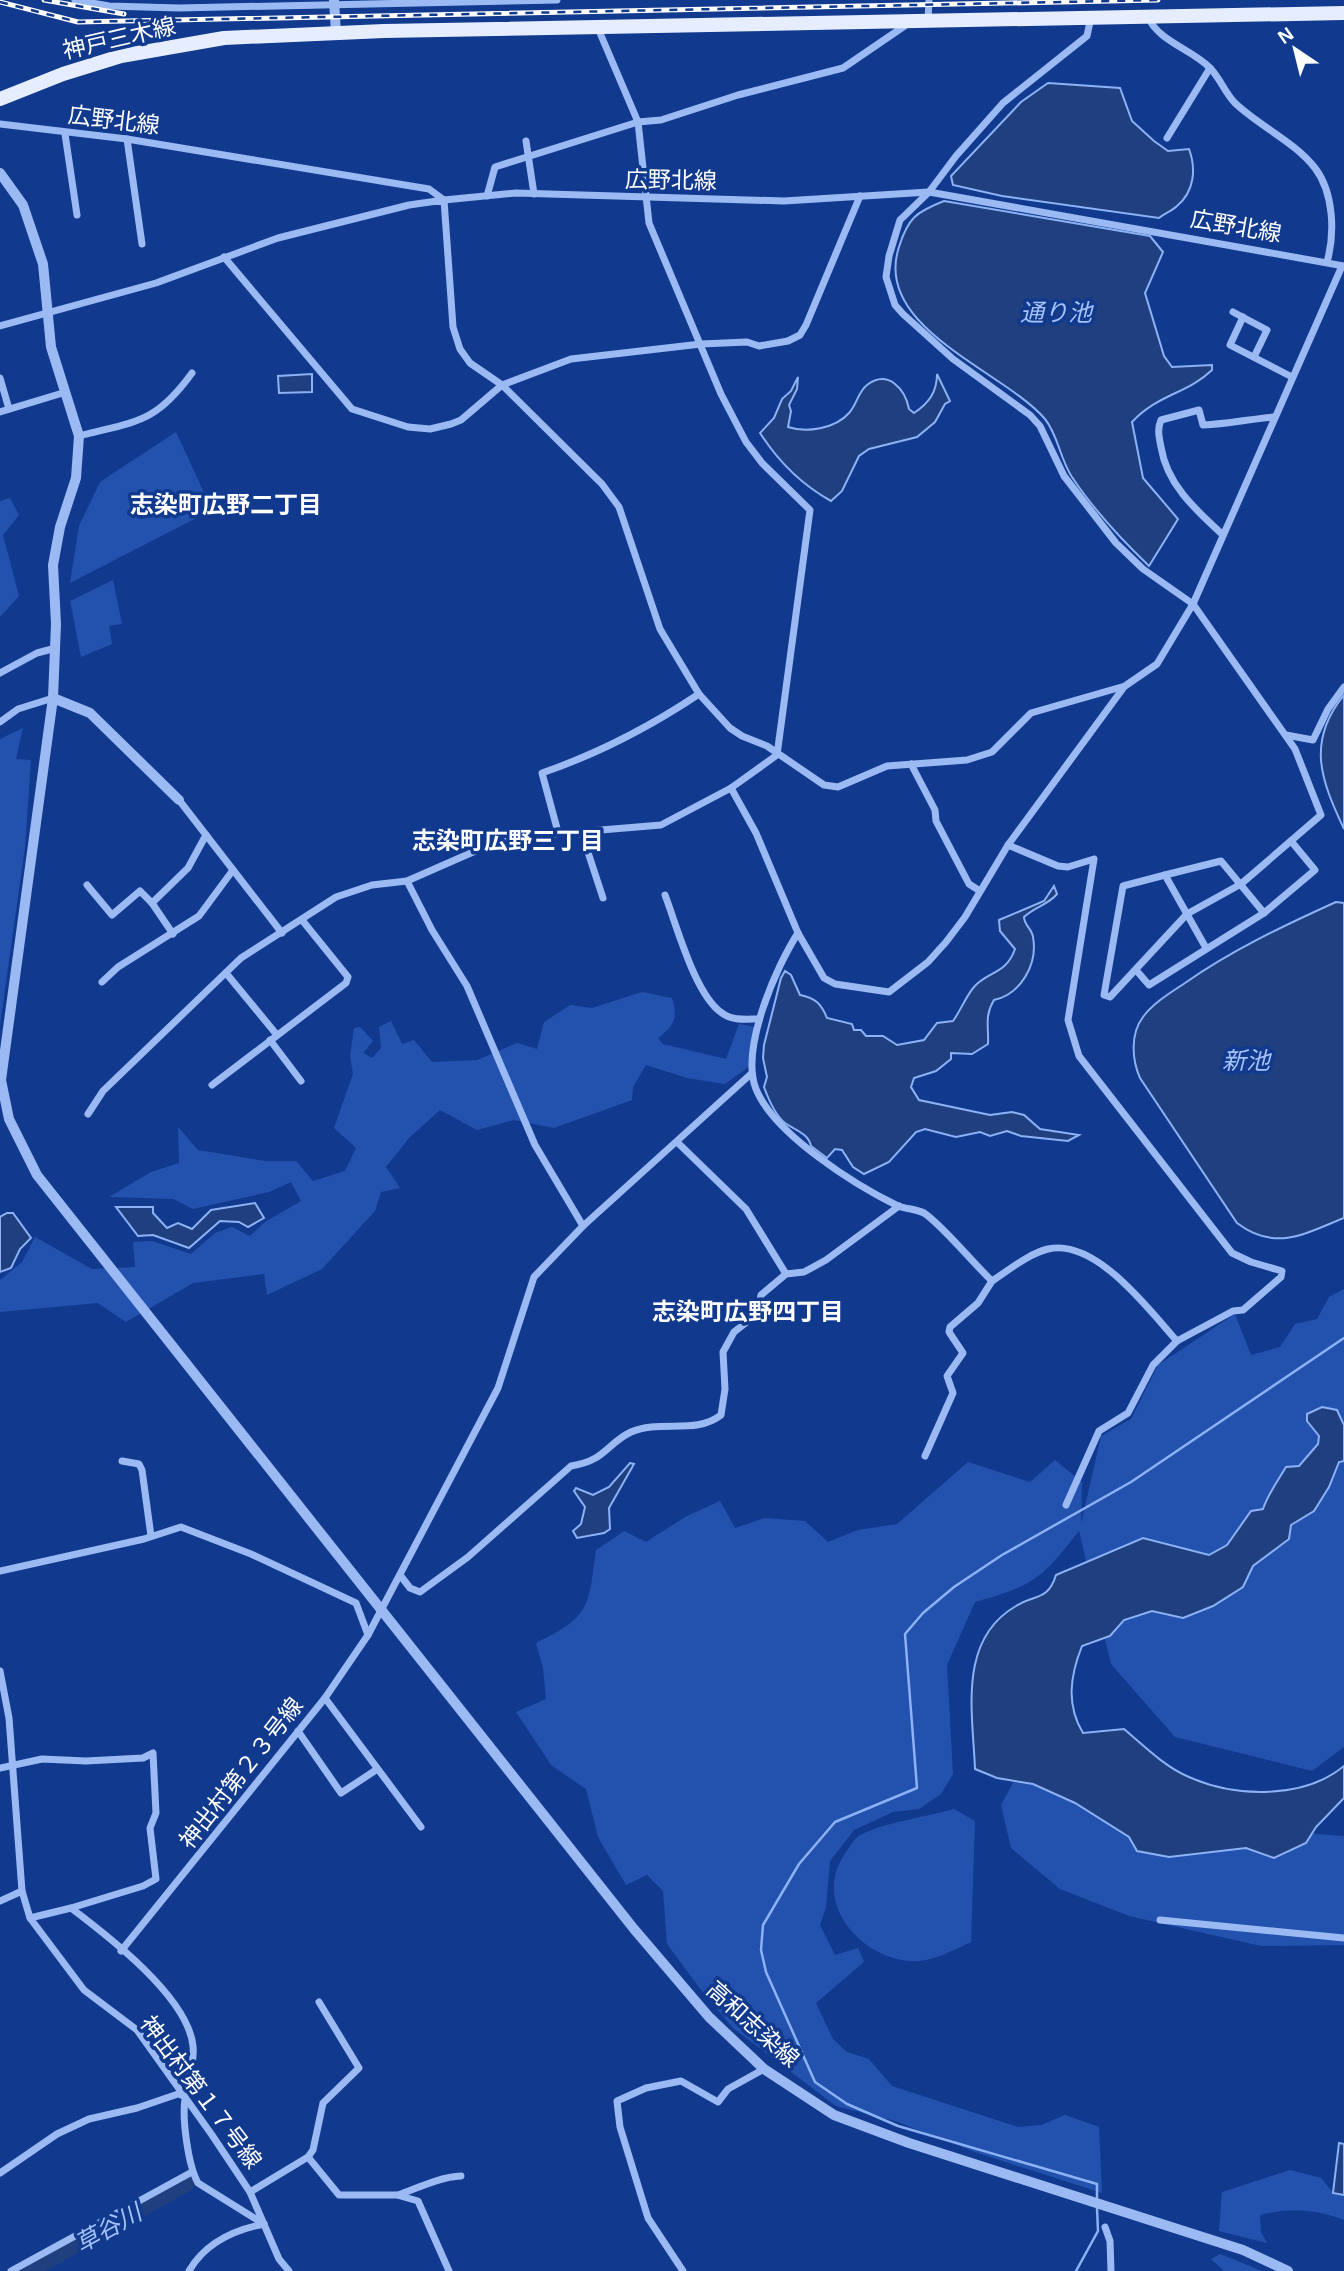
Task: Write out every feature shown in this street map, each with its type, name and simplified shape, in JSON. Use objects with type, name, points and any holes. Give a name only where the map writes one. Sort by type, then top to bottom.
[{"type":"main road","name":"神戸三木線","points":[[0,99],[63,74],[121,56],[224,38],[597,26],[1344,13]]},
{"type":"street","points":[[75,0],[109,6],[557,0]]},
{"type":"street","points":[[928,20],[929,0]]},
{"type":"street","points":[[334,2],[336,33]]},
{"type":"street","points":[[1147,16],[1158,30],[1210,68],[1234,101],[1314,167],[1324,186],[1331,215],[1332,244],[1327,262]]},
{"type":"street","points":[[1091,17],[1087,36],[1003,103],[956,156],[929,192],[900,220],[893,234],[886,277],[895,304],[926,338],[1030,415],[1040,426],[1064,476],[1116,543],[1143,569],[1193,604],[1286,735],[1321,815],[1241,884],[1187,914],[1110,997],[1104,995],[1123,886],[1221,861],[1241,884],[1264,913]]},
{"type":"street","points":[[486,196],[495,167],[638,122],[661,120],[738,95],[843,68],[906,25],[906,20]]},
{"type":"street","points":[[88,1114],[103,1091],[241,958],[345,894],[372,885],[407,881],[505,838],[662,825],[731,788],[777,755],[810,510],[762,463],[746,442],[721,394],[649,223],[638,122],[597,26]]},
{"type":"street","points":[[1167,138],[1210,68]]},
{"type":"street","name":"広野北線","points":[[0,124],[65,134],[127,139],[429,189],[444,200],[534,194],[784,201],[929,192],[1343,266]]},
{"type":"street","points":[[65,134],[77,215]]},
{"type":"street","points":[[127,139],[142,244]]},
{"type":"street","points":[[526,141],[534,194]]},
{"type":"street","points":[[0,173],[23,205],[43,264],[51,347],[79,436],[147,418],[171,401],[192,373]]},
{"type":"street","points":[[224,257],[352,409],[408,427],[430,429],[461,420],[502,385],[571,359],[701,344],[747,342],[759,346],[788,341],[800,335],[860,196]]},
{"type":"street","points":[[0,326],[156,283],[278,238],[409,205],[444,200],[453,327],[460,349],[470,363],[502,385],[602,484],[619,507],[660,629],[699,694],[730,728],[767,747],[824,785],[838,787],[887,766],[967,760],[992,752],[1031,713],[1125,686],[1157,664],[1193,604],[1343,266]]},
{"type":"street","points":[[1233,312],[1267,330],[1254,357]]},
{"type":"street","points":[[1243,317],[1230,345],[1292,377]]},
{"type":"street","points":[[0,377],[9,409]]},
{"type":"street","points":[[0,412],[66,393]]},
{"type":"street","points":[[1223,535],[1198,512],[1172,481],[1164,465],[1157,428],[1161,420],[1199,410],[1203,425],[1274,417]]},
{"type":"street","name":"高和志染線","points":[[79,436],[76,478],[60,527],[53,565],[56,648],[53,698],[1,1080],[9,1119],[37,1175],[380,1611],[700,2008],[764,2069],[834,2115],[909,2143],[1242,2250],[1288,2271]]},
{"type":"street","points":[[0,673],[37,653],[56,648]]},
{"type":"street","points":[[731,788],[756,833],[797,933],[824,978],[835,984],[889,992],[928,962],[946,942],[1008,845],[1125,686]]},
{"type":"street","points":[[1286,735],[1312,740],[1328,709],[1344,687]]},
{"type":"street","points":[[558,832],[542,773],[595,755],[660,720],[699,694]]},
{"type":"street","points":[[0,722],[18,709],[53,698],[90,713],[179,800],[282,933]]},
{"type":"street","points":[[911,764],[935,810],[936,821],[969,884],[980,891]]},
{"type":"street","points":[[581,831],[603,898]]},
{"type":"street","points":[[152,903],[188,868],[206,835]]},
{"type":"street","points":[[1136,970],[1149,985],[1264,913],[1315,870],[1291,841]]},
{"type":"street","points":[[1008,845],[1058,866],[1068,867],[1094,859],[1069,1020],[1079,1056],[1232,1253],[1282,1271],[1281,1277],[1243,1310],[1233,1311],[1177,1341],[1153,1365],[1128,1413],[1099,1432],[1066,1504]]},
{"type":"street","points":[[103,982],[118,967],[199,916],[233,870]]},
{"type":"street","points":[[1165,875],[1206,948]]},
{"type":"street","points":[[407,881],[432,930],[467,986],[535,1145],[583,1226]]},
{"type":"street","points":[[87,885],[112,915],[140,891],[152,903],[173,934]]},
{"type":"street","points":[[665,895],[702,989],[721,1013],[733,1018],[759,1019]]},
{"type":"street","points":[[212,1085],[346,983],[348,977],[302,920]]},
{"type":"street","points":[[797,933],[770,984],[759,1019],[752,1073],[756,1089],[801,1146],[899,1206],[923,1213],[992,1281]]},
{"type":"street","points":[[226,973],[301,1081]]},
{"type":"street","name":"神出村第２３号線","points":[[121,1951],[325,1698],[369,1635],[498,1388],[534,1277],[583,1226],[752,1073]]},
{"type":"street","points":[[677,1142],[746,1209],[786,1274]]},
{"type":"street","points":[[400,1575],[410,1588],[420,1592],[468,1557],[571,1466],[591,1463],[631,1433],[709,1424],[721,1415],[725,1389],[723,1352],[734,1332],[757,1314],[761,1295],[786,1274],[804,1272],[826,1260],[899,1206]]},
{"type":"street","points":[[925,1456],[953,1393],[947,1376],[963,1353],[949,1332],[950,1327],[978,1303],[992,1281],[1033,1254],[1065,1248],[1102,1265],[1120,1279],[1177,1341]]},
{"type":"street","points":[[122,1461],[139,1464],[142,1470],[150,1536]]},
{"type":"street","points":[[0,1571],[181,1527],[356,1603],[369,1635]]},
{"type":"street","name":"神出村第１７号線","points":[[0,1671],[9,1717],[22,1891],[30,1918],[84,1990],[137,2030],[250,2192],[279,2259],[289,2271]]},
{"type":"street","points":[[325,1698],[421,1828]]},
{"type":"street","points":[[298,1731],[341,1794],[376,1770]]},
{"type":"street","points":[[0,1768],[42,1759],[143,1758],[153,1754],[156,1813],[150,1828],[156,1879],[143,1886],[30,1918]]},
{"type":"street","points":[[0,1901],[22,1891]]},
{"type":"street","points":[[71,1908],[160,1985],[177,2005],[190,2032],[192,2058],[185,2096],[192,2172],[198,2183],[265,2224]]},
{"type":"street","points":[[1160,1920],[1344,1938]]},
{"type":"street","points":[[250,2192],[308,2157],[313,2150],[323,2103],[359,2068],[319,2002]]},
{"type":"street","points":[[683,2271],[648,2218],[620,2127],[617,2101],[646,2088],[675,2081],[703,2091],[718,2102],[728,2089],[764,2069]]},
{"type":"street","points":[[0,2173],[57,2134],[89,2119],[138,2108],[177,2094],[185,2096]]},
{"type":"street","points":[[308,2157],[339,2195],[397,2195],[423,2188],[435,2180],[461,2176]]},
{"type":"street","points":[[11,2271],[192,2172]]},
{"type":"street","points":[[397,2195],[418,2201],[449,2271]]},
{"type":"street","points":[[189,2271],[204,2249],[213,2243],[265,2224]]},
{"type":"street","points":[[1105,2227],[1110,2241],[1111,2271]]},
{"type":"shaded area","points":[[176,432],[212,510],[70,583],[79,526],[100,482]]},
{"type":"shaded area","points":[[10,498],[19,515],[3,535],[19,596],[0,617],[0,501]]},
{"type":"shaded area","points":[[113,580],[122,624],[109,626],[112,644],[81,657],[70,601]]},
{"type":"shaded area","points":[[23,728],[16,759],[31,760],[25,847],[0,1025],[0,739]]},
{"type":"shaded area","points":[[642,992],[672,998],[675,1016],[668,1029],[658,1038],[663,1044],[726,1059],[739,1024],[755,1027],[751,1065],[725,1084],[687,1078],[646,1065],[633,1087],[632,1100],[554,1128],[514,1120],[477,1130],[440,1110],[409,1138],[386,1167],[400,1188],[381,1192],[375,1211],[322,1269],[267,1295],[264,1274],[193,1283],[126,1322],[98,1303],[0,1312],[0,1280],[22,1262],[35,1237],[92,1269],[135,1267],[133,1242],[152,1241],[191,1254],[215,1233],[232,1227],[250,1236],[265,1222],[301,1201],[291,1182],[269,1192],[193,1209],[173,1199],[109,1197],[151,1172],[179,1163],[178,1127],[198,1150],[265,1161],[296,1161],[313,1181],[345,1171],[356,1148],[334,1128],[353,1074],[350,1056],[354,1028],[360,1027],[373,1041],[363,1053],[372,1058],[381,1048],[379,1027],[391,1021],[402,1044],[414,1040],[432,1062],[477,1060],[517,1043],[537,1049],[544,1022],[570,1005],[592,1008]]},
{"type":"shaded area","points":[[1344,1289],[1344,1747],[1312,1771],[1175,1737],[1111,1664],[1079,1531],[1055,1560],[1035,1578],[1011,1591],[975,1602],[947,1665],[953,1774],[941,1794],[919,1809],[893,1812],[854,1830],[830,1861],[826,1907],[820,1925],[835,1955],[858,1948],[864,1962],[816,2003],[833,2039],[847,2052],[869,2059],[892,2086],[1018,2127],[1041,2125],[1065,2115],[1099,2127],[1102,2193],[975,2152],[895,2121],[836,2106],[733,2028],[701,1990],[667,1944],[663,1891],[647,1875],[626,1885],[598,1837],[586,1789],[551,1765],[516,1712],[546,1699],[543,1668],[536,1643],[567,1625],[584,1608],[591,1585],[596,1550],[624,1531],[646,1542],[685,1517],[720,1501],[735,1528],[765,1518],[805,1521],[828,1542],[858,1530],[897,1524],[968,1462],[1030,1482],[1055,1460],[1082,1482],[1081,1524],[1101,1436],[1131,1419],[1158,1365],[1235,1314],[1251,1355],[1280,1347],[1295,1324],[1317,1319],[1329,1297]]},
{"type":"shaded area","points":[[1021,1768],[1279,1822],[1317,1834],[1344,1836],[1344,1945],[1261,1946],[1129,1916],[1060,1889],[1011,1848],[1001,1805]]},
{"type":"shaded area","points":[[954,1809],[975,1821],[971,1942],[942,1955],[918,1961],[891,1957],[873,1949],[845,1923],[837,1906],[834,1888],[837,1869],[847,1851],[858,1836],[870,1830]]},
{"type":"shaded area","points":[[1290,2170],[1321,2178],[1333,2193],[1344,2195],[1344,2220],[1303,2210],[1260,2215],[1261,2232],[1267,2243],[1219,2231],[1222,2192]]},
{"type":"shaded area","points":[[1220,2254],[1262,2271],[1224,2271],[1211,2259]]},
{"type":"water","points":[[1048,83],[1120,88],[1132,121],[1154,141],[1168,151],[1189,149],[1193,171],[1191,186],[1183,200],[1159,218],[1002,196],[953,185],[951,176],[1021,102]]},
{"type":"water","name":"通り池","points":[[944,201],[1150,236],[1163,252],[1145,293],[1164,356],[1172,367],[1212,365],[1212,370],[1193,384],[1152,405],[1132,422],[1143,478],[1178,519],[1149,566],[1080,489],[1068,470],[1045,419],[1026,401],[946,345],[923,324],[905,301],[896,276],[902,237],[914,217]]},
{"type":"water","points":[[312,374],[312,392],[279,393],[278,376]]},
{"type":"water","points":[[937,374],[950,401],[945,404],[935,422],[917,437],[869,449],[859,456],[842,491],[831,501],[791,472],[760,433],[774,418],[782,399],[791,391],[798,377],[797,389],[789,405],[791,411],[788,427],[812,429],[828,426],[843,418],[852,410],[867,385],[882,379],[899,388],[909,409],[914,413],[931,396],[936,386]]},
{"type":"water","points":[[1344,695],[1344,829],[1324,777],[1321,745],[1332,712]]},
{"type":"water","points":[[1054,886],[1057,894],[1024,917],[1033,937],[1033,957],[1020,985],[1004,997],[994,1000],[988,1016],[988,1044],[972,1054],[951,1053],[951,1059],[936,1071],[914,1078],[911,1087],[919,1100],[990,1115],[1012,1112],[1024,1115],[1040,1129],[1079,1135],[1068,1141],[1021,1136],[1007,1131],[990,1136],[980,1132],[956,1137],[925,1129],[916,1132],[889,1162],[864,1174],[853,1167],[842,1150],[835,1149],[827,1158],[811,1146],[804,1135],[781,1120],[764,1087],[767,1077],[763,1058],[764,1045],[785,971],[791,975],[800,995],[817,1002],[827,1018],[852,1024],[854,1030],[861,1030],[866,1036],[883,1036],[897,1045],[924,1040],[937,1023],[953,1021],[979,982],[1007,964],[1015,949],[1000,931],[999,920],[1044,901]]},
{"type":"water","name":"新池","points":[[1336,902],[1344,903],[1344,1218],[1303,1234],[1264,1237],[1237,1223],[1140,1078],[1135,1063],[1134,1039],[1143,1017],[1168,994],[1239,949]]},
{"type":"water","points":[[255,1203],[264,1218],[248,1227],[239,1222],[220,1221],[189,1248],[153,1235],[138,1236],[116,1207],[153,1207],[153,1213],[167,1228],[178,1223],[192,1229],[211,1210]]},
{"type":"water","points":[[13,1213],[31,1238],[20,1249],[11,1268],[0,1272],[0,1217]]},
{"type":"water","points":[[1322,1407],[1337,1410],[1344,1425],[1344,1461],[1339,1462],[1329,1487],[1314,1511],[1291,1525],[1289,1539],[1253,1566],[1243,1587],[1213,1606],[1183,1618],[1152,1611],[1124,1620],[1110,1636],[1082,1646],[1072,1690],[1074,1712],[1083,1733],[1124,1729],[1172,1768],[1208,1784],[1248,1791],[1290,1790],[1328,1777],[1344,1766],[1344,1798],[1316,1827],[1306,1843],[1274,1858],[1246,1848],[1169,1857],[1137,1851],[1129,1837],[1075,1803],[1033,1784],[997,1778],[975,1769],[973,1680],[984,1638],[997,1621],[1016,1606],[1045,1593],[1056,1575],[1143,1538],[1209,1555],[1227,1545],[1251,1511],[1263,1509],[1286,1467],[1299,1466],[1318,1444],[1319,1436],[1307,1421],[1307,1414]]},
{"type":"water","points":[[630,1463],[634,1464],[609,1508],[610,1529],[604,1533],[577,1538],[573,1531],[581,1524],[585,1507],[574,1491],[576,1488],[593,1495],[609,1487]]},
{"type":"water","points":[[1339,2143],[1344,2144],[1344,2195],[1333,2193]]},
{"type":"waterway","points":[[1097,2198],[1097,2184],[898,2126],[847,2104],[815,2082],[766,1972],[761,1950],[763,1925],[799,1864],[835,1822],[917,1788],[905,1634],[923,1613],[954,1587],[1002,1555],[1131,1482],[1344,1338]]},
{"type":"waterway","name":"草谷川","points":[[29,2271],[186,2184]]},
{"type":"waterway","points":[[1076,2271],[1098,2231],[1097,2208]]},
{"type":"railway","points":[[44,0],[124,14]]},
{"type":"railway","points":[[0,2],[78,22],[1158,0]]},
{"type":"district","name":"志染町広野二丁目","points":[[226,504]]},
{"type":"district","name":"志染町広野三丁目","points":[[508,840]]},
{"type":"district","name":"志染町広野四丁目","points":[[748,1311]]}]
